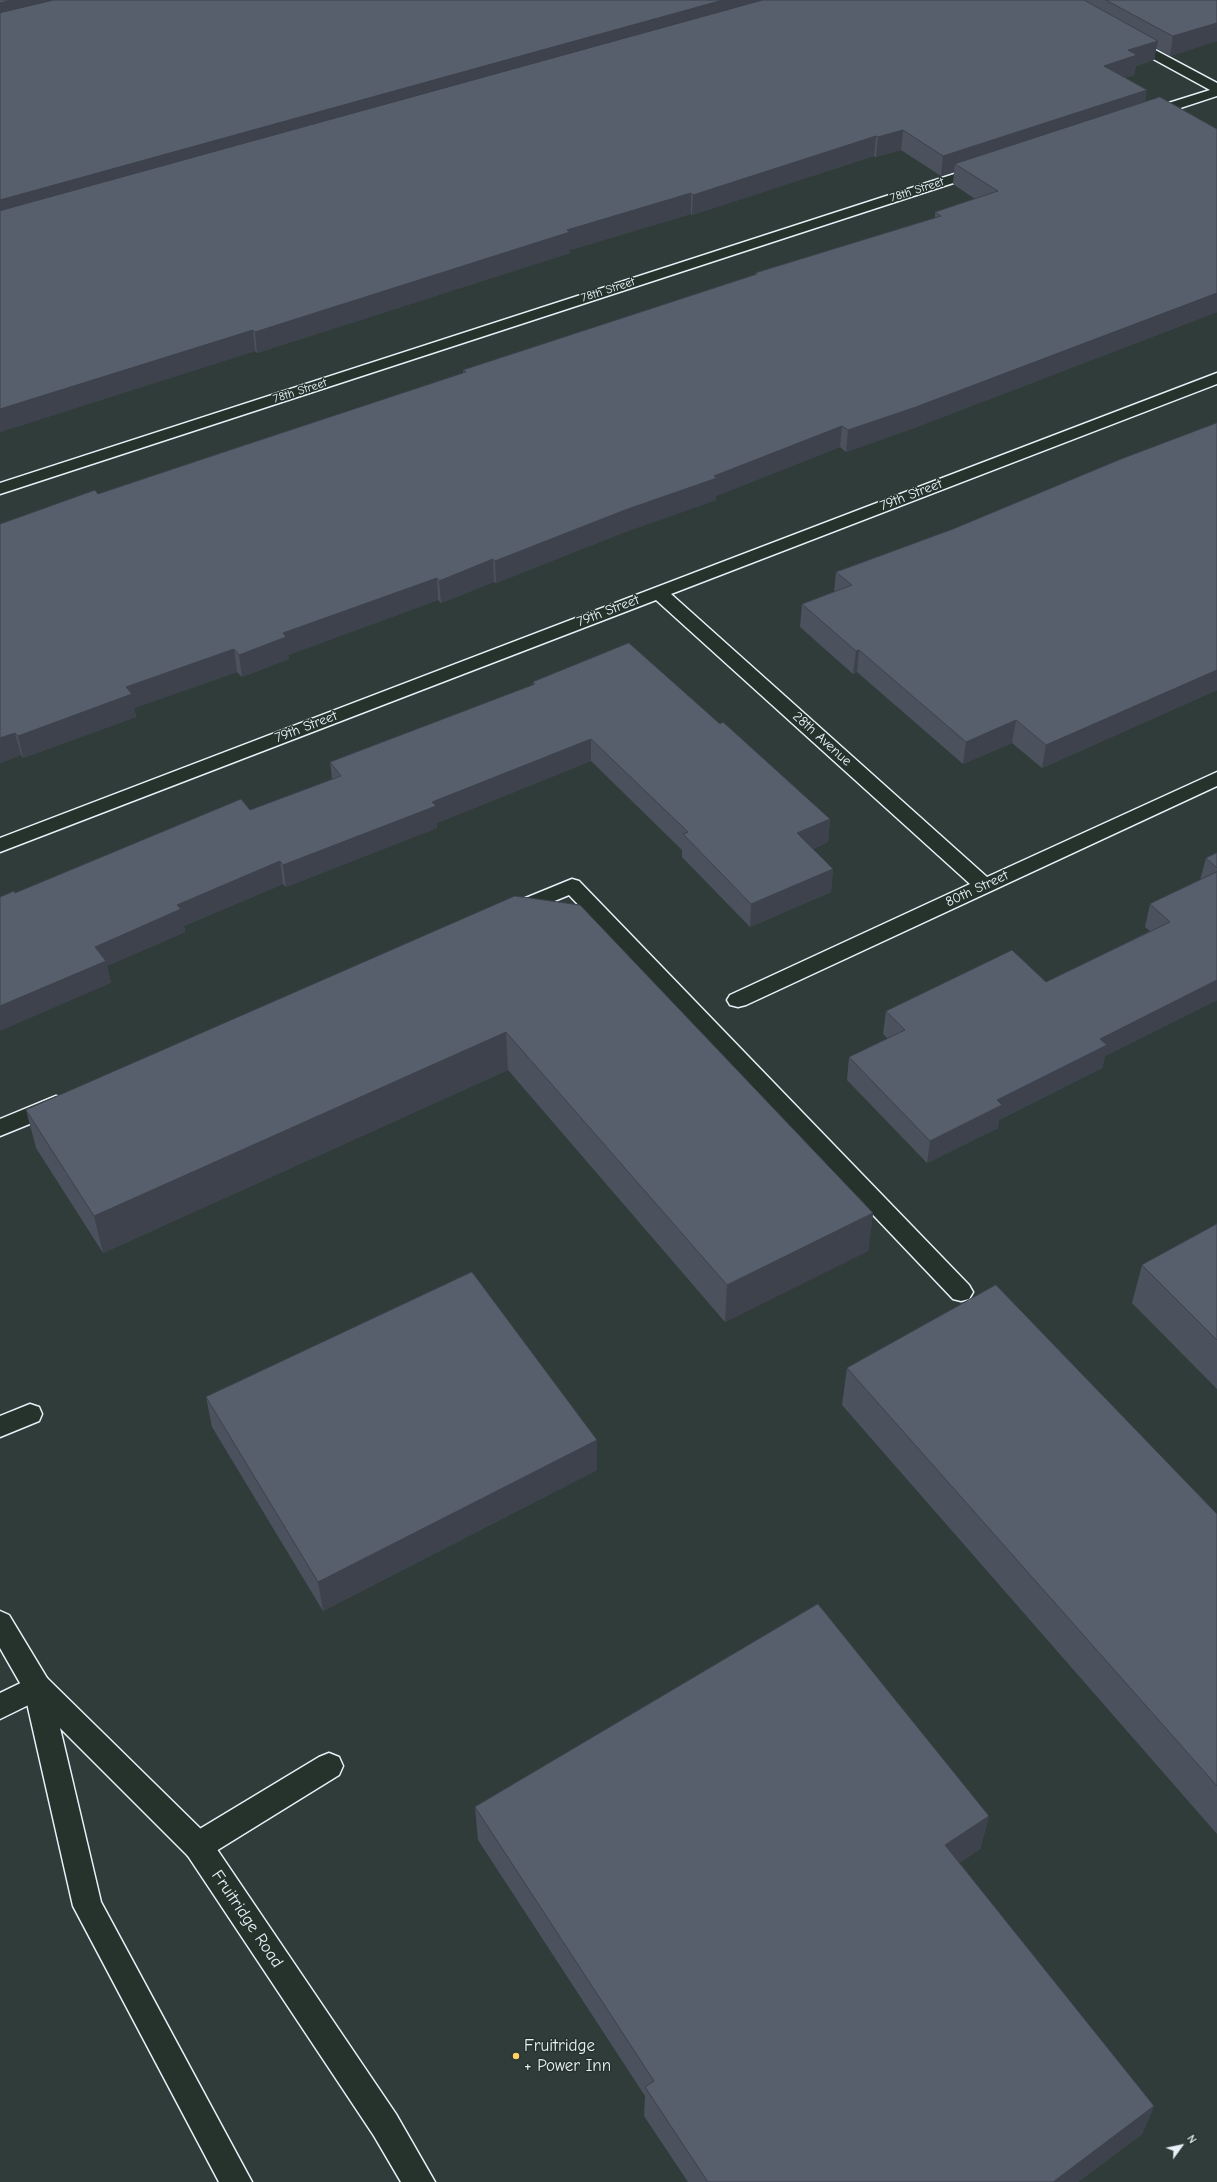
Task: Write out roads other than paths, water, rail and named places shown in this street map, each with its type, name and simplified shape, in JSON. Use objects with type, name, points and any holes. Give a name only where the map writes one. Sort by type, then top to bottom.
[{"type":"street","points":[[1119,34],[1217,88]]},
{"type":"street","points":[[1134,119],[1217,92]]},
{"type":"street","name":"78th Street","points":[[0,489],[998,163]]},
{"type":"street","name":"79th Street","points":[[0,844],[1217,378]]},
{"type":"street","name":"28th Avenue","points":[[658,592],[986,886]]},
{"type":"street","name":"80th Street","points":[[738,1000],[1217,778]]},
{"type":"street","points":[[498,917],[572,886],[961,1292]]},
{"type":"street","points":[[0,1128],[73,1097]]},
{"type":"street","points":[[0,1427],[30,1414]]},
{"type":"street","name":"Fruitridge Road","points":[[0,1623],[37,1687],[198,1846],[385,2125],[419,2182]]},
{"type":"street","points":[[0,1707],[37,1687]]},
{"type":"street","name":"Fruitridge Road","points":[[37,1687],[86,1906],[236,2182]]},
{"type":"street","points":[[198,1846],[329,1766]]},
{"type":"place","name":"Fruitridge + Power Inn","points":[[516,2056]]}]
